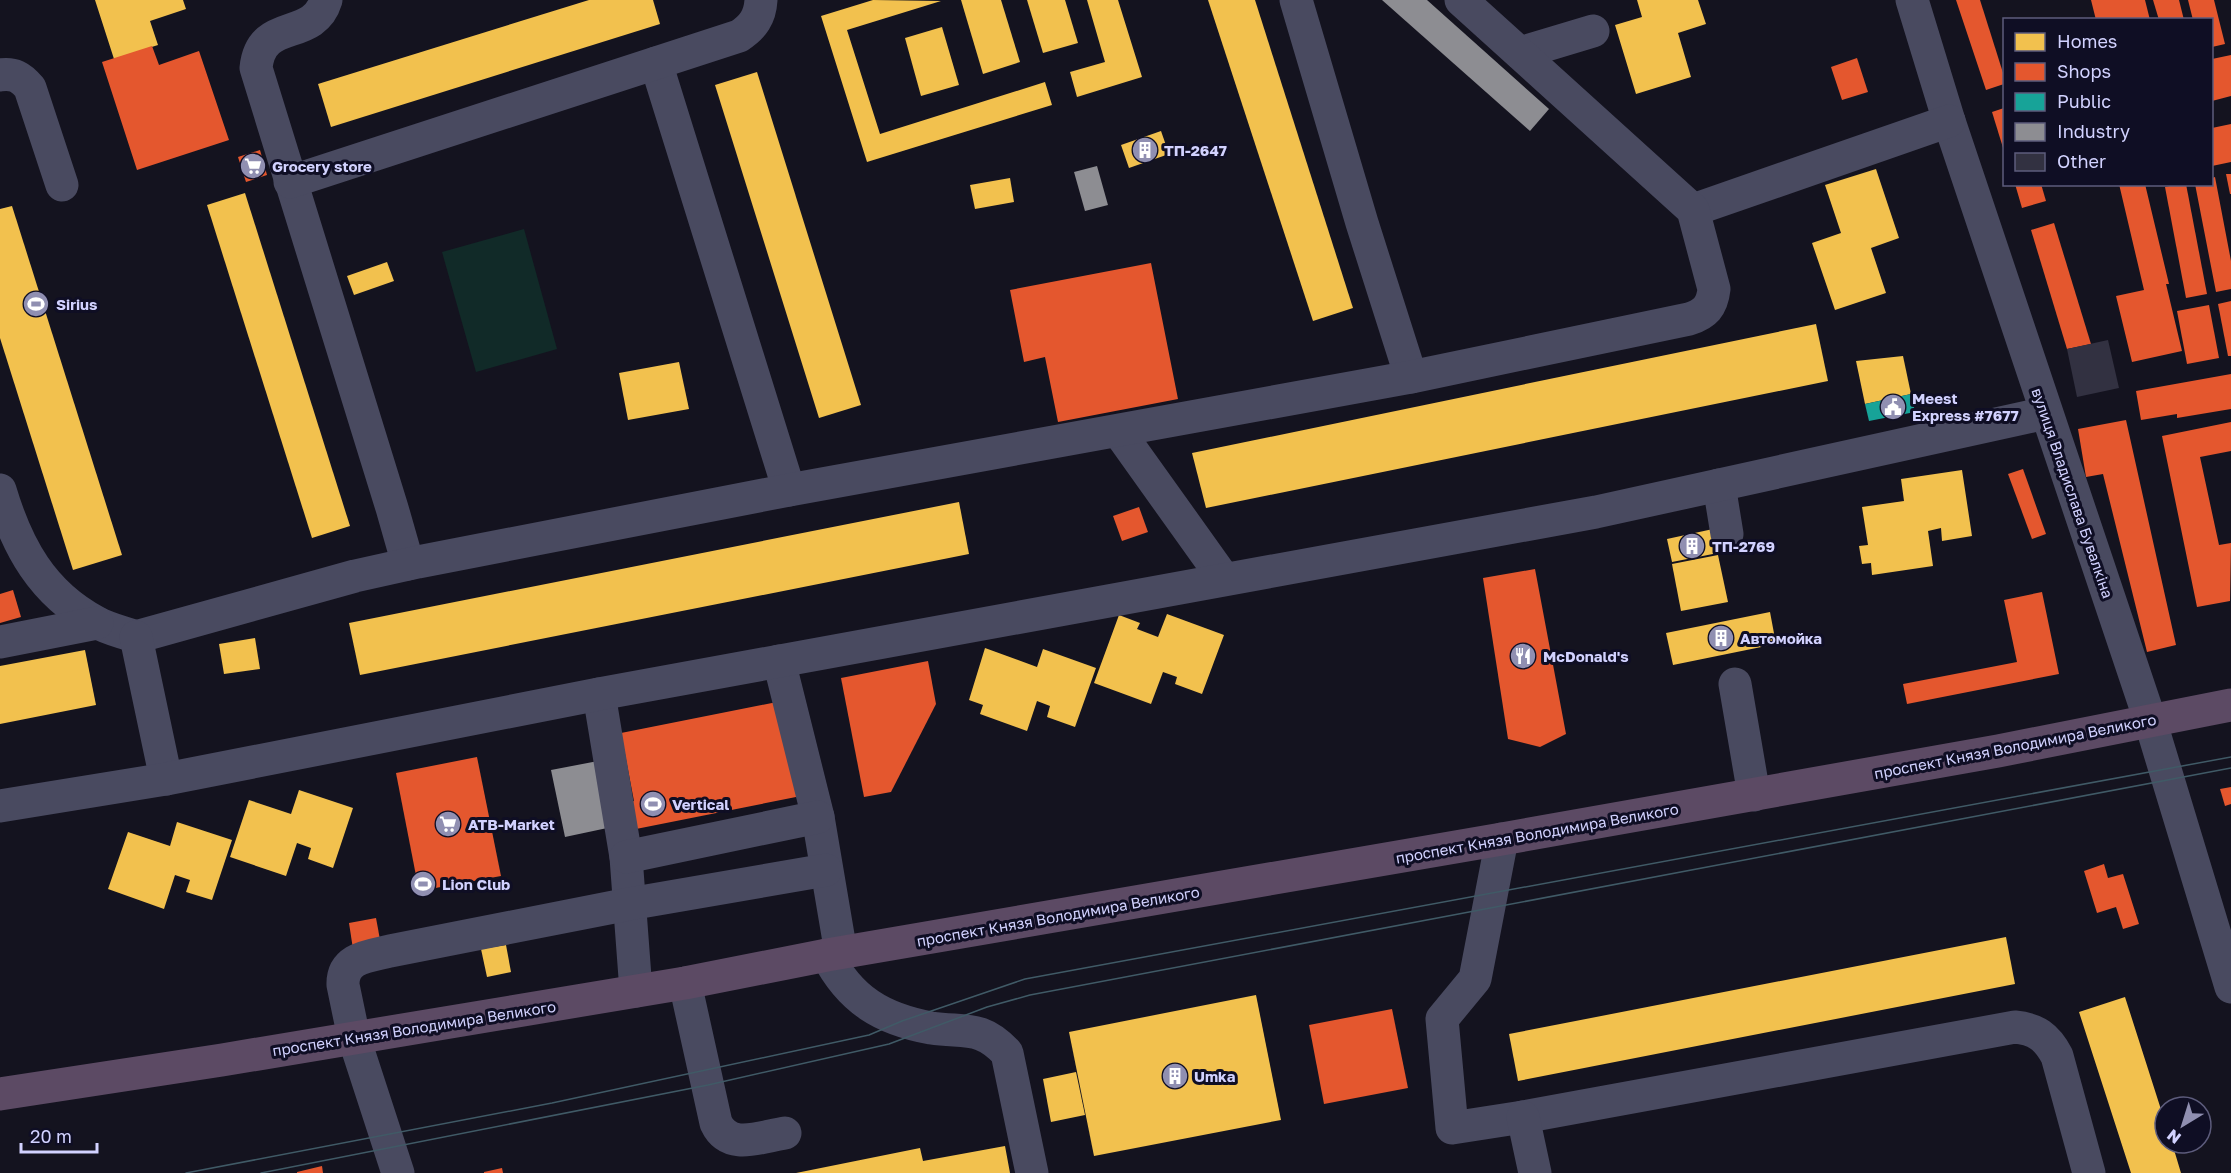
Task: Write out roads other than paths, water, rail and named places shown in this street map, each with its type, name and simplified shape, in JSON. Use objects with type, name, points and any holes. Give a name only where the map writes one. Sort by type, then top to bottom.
[{"type":"highway","name":"проспект Князя Володимира Великого","points":[[0,1094],[685,983],[834,954],[1754,795],[1998,751],[2231,705]]},
{"type":"street","points":[[326,0],[316,17],[305,26],[268,39],[257,57],[255,68],[389,496],[408,564]]},
{"type":"street","points":[[290,182],[739,36],[748,31],[756,22],[761,0]]},
{"type":"street","points":[[1296,0],[1362,223],[1411,377]]},
{"type":"street","points":[[0,490],[9,521],[35,570],[63,600],[97,623],[136,637],[355,576],[408,564],[789,490],[1119,432],[1411,377],[1699,316],[1707,310],[1713,302],[1714,289],[1693,210],[1461,0]]},
{"type":"street","name":"вулиця Владислава Бувалкіна","points":[[1912,0],[1949,121],[2150,720],[2231,987]]},
{"type":"street","points":[[1520,53],[1593,31]]},
{"type":"street","points":[[656,63],[789,490]]},
{"type":"street","points":[[0,75],[12,74],[23,79],[30,88],[62,185]]},
{"type":"street","points":[[1693,210],[1949,121]]},
{"type":"street","points":[[0,806],[166,779],[599,694],[1596,512],[2046,413]]},
{"type":"street","points":[[1119,432],[1224,579]]},
{"type":"street","points":[[1719,485],[1727,534]]},
{"type":"street","points":[[0,642],[97,623]]},
{"type":"street","points":[[136,637],[166,779]]},
{"type":"street","points":[[779,661],[818,818],[838,977],[865,1003],[882,1013],[931,1028],[981,1033],[994,1040],[1006,1053],[1032,1173]]},
{"type":"street","points":[[1735,684],[1754,795]]},
{"type":"street","points":[[599,694],[626,857],[636,991]]},
{"type":"street","points":[[626,857],[818,818]]},
{"type":"street","points":[[1502,840],[1475,979],[1442,1019],[1452,1128],[2015,1027],[2029,1028],[2041,1034],[2051,1043],[2057,1056],[2089,1173]]},
{"type":"street","points":[[398,1173],[354,1038],[343,977],[349,964],[361,957],[629,904],[826,870]]},
{"type":"street","points":[[685,983],[716,1123],[721,1133],[729,1139],[738,1140],[785,1132]]},
{"type":"street","points":[[1523,1117],[1535,1173]]},
{"type":"tram line","points":[[186,1173],[552,1103],[869,1035],[902,1021],[1025,979],[2231,757]]},
{"type":"tram line","points":[[261,1173],[708,1085],[889,1044],[987,1007],[1030,995],[2231,768]]},
{"type":"place","name":"ТП-2647","points":[[1145,150]]},
{"type":"place","name":"Grocery store","points":[[253,166]]},
{"type":"place","name":"Sirius","points":[[36,304]]},
{"type":"place","name":"Meest Express #7677","points":[[1893,407]]},
{"type":"place","name":"ТП-2769","points":[[1692,546]]},
{"type":"place","name":"Автомойка","points":[[1721,638]]},
{"type":"place","name":"McDonald's","points":[[1523,656]]},
{"type":"place","name":"Vertical","points":[[653,804]]},
{"type":"place","name":"ATB-Market","points":[[448,824]]},
{"type":"place","name":"Lion Club","points":[[423,884]]},
{"type":"place","name":"Umka","points":[[1175,1076]]}]
